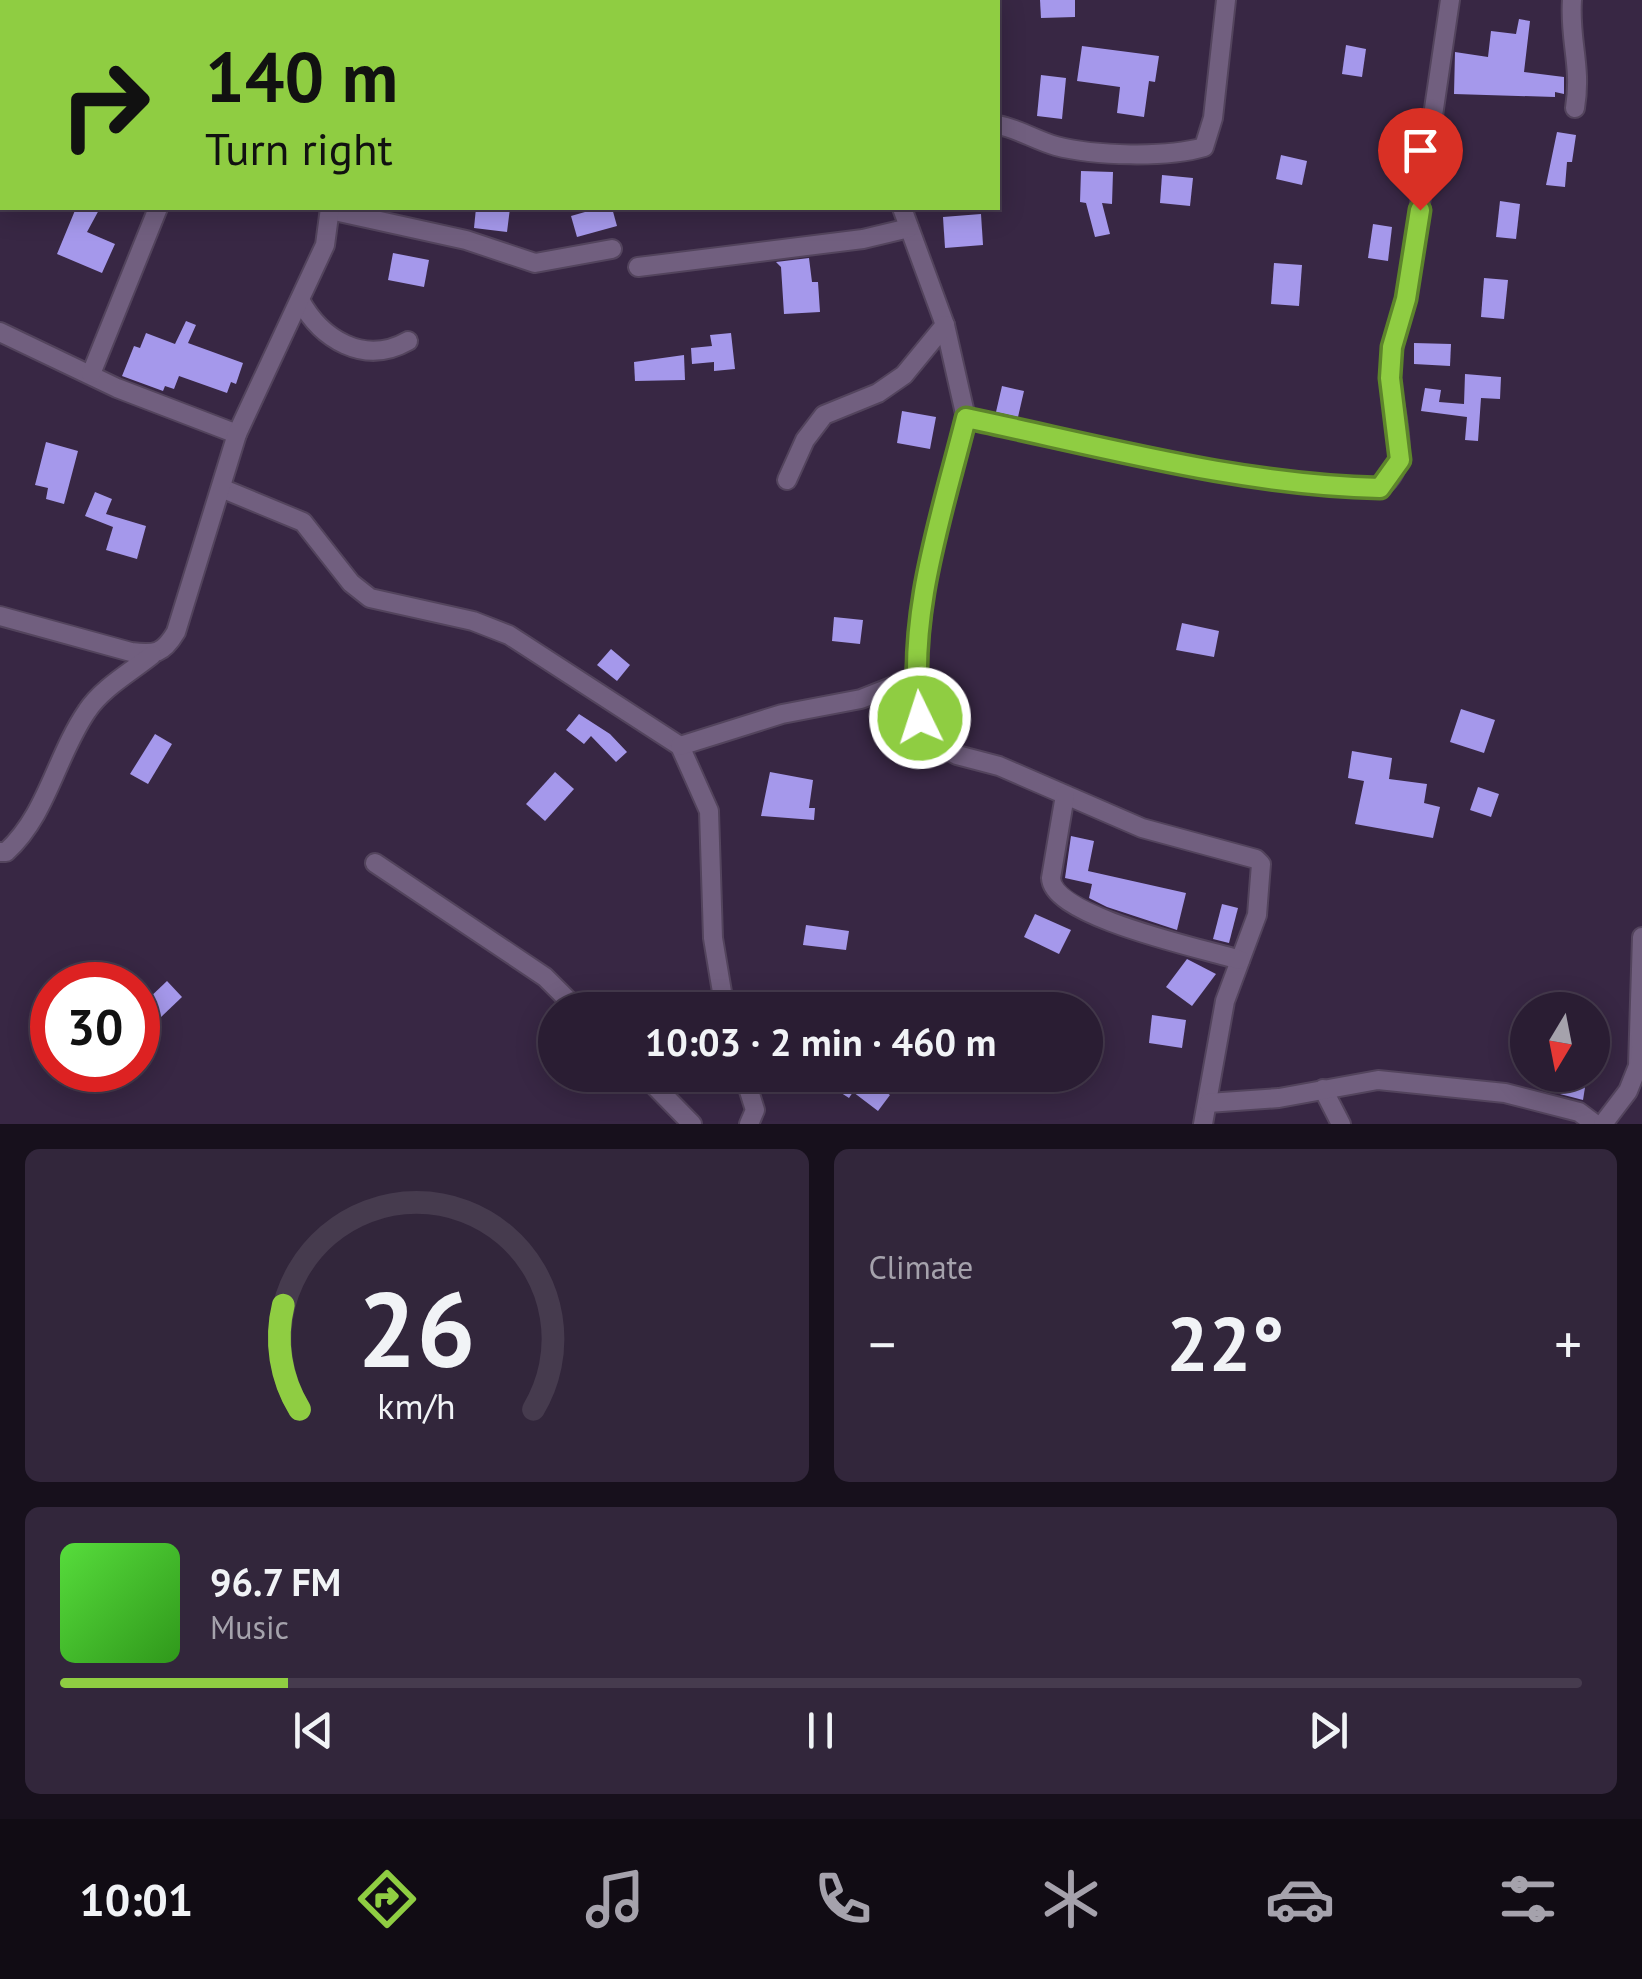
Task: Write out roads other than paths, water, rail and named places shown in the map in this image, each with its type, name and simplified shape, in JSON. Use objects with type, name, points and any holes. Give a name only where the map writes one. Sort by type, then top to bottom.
[{"type":"street","points":[[1000,125],[1023,130],[1056,146],[1171,155],[1204,147],[1212,118],[1226,0]]},
{"type":"street","points":[[966,418],[1242,476],[1314,487],[1380,488],[1389,482],[1400,460],[1390,378],[1392,347],[1406,299],[1450,0]]},
{"type":"street","points":[[1572,0],[1570,28],[1580,76],[1575,108]]},
{"type":"street","points":[[91,374],[157,210]]},
{"type":"street","points":[[0,852],[6,852],[19,841],[39,809],[88,708],[166,648],[176,632],[237,434],[325,245],[330,210]]},
{"type":"street","points":[[334,210],[466,240],[535,263],[612,248]]},
{"type":"street","points":[[903,210],[945,325],[966,418],[928,566],[914,678],[922,728],[936,744],[1142,828],[1256,858],[1263,880],[1257,914],[1226,1001],[1203,1124]]},
{"type":"street","points":[[638,267],[863,238],[909,228]]},
{"type":"street","points":[[300,300],[315,327],[330,337],[376,352],[408,341]]},
{"type":"street","points":[[787,480],[804,440],[824,415],[878,394],[904,375],[945,325]]},
{"type":"street","points":[[0,332],[237,434]]},
{"type":"street","points":[[221,488],[304,522],[351,583],[370,598],[473,621],[508,635],[680,746],[709,812],[712,938],[722,992]]},
{"type":"street","points":[[0,616],[152,655]]},
{"type":"street","points":[[680,746],[782,714],[861,700],[914,678]]},
{"type":"street","points":[[1065,795],[1051,878],[1052,888],[1062,899],[1092,914],[1240,960]]},
{"type":"street","points":[[376,863],[545,976],[561,992]]},
{"type":"street","points":[[1603,1124],[1628,1091],[1638,1066],[1642,936]]},
{"type":"street","points":[[1208,1102],[1279,1098],[1378,1080],[1460,1085],[1554,1104],[1595,1124]]},
{"type":"street","points":[[1323,1089],[1341,1124]]},
{"type":"street","points":[[661,1092],[692,1124]]},
{"type":"street","points":[[749,1092],[755,1110],[750,1124]]}]
